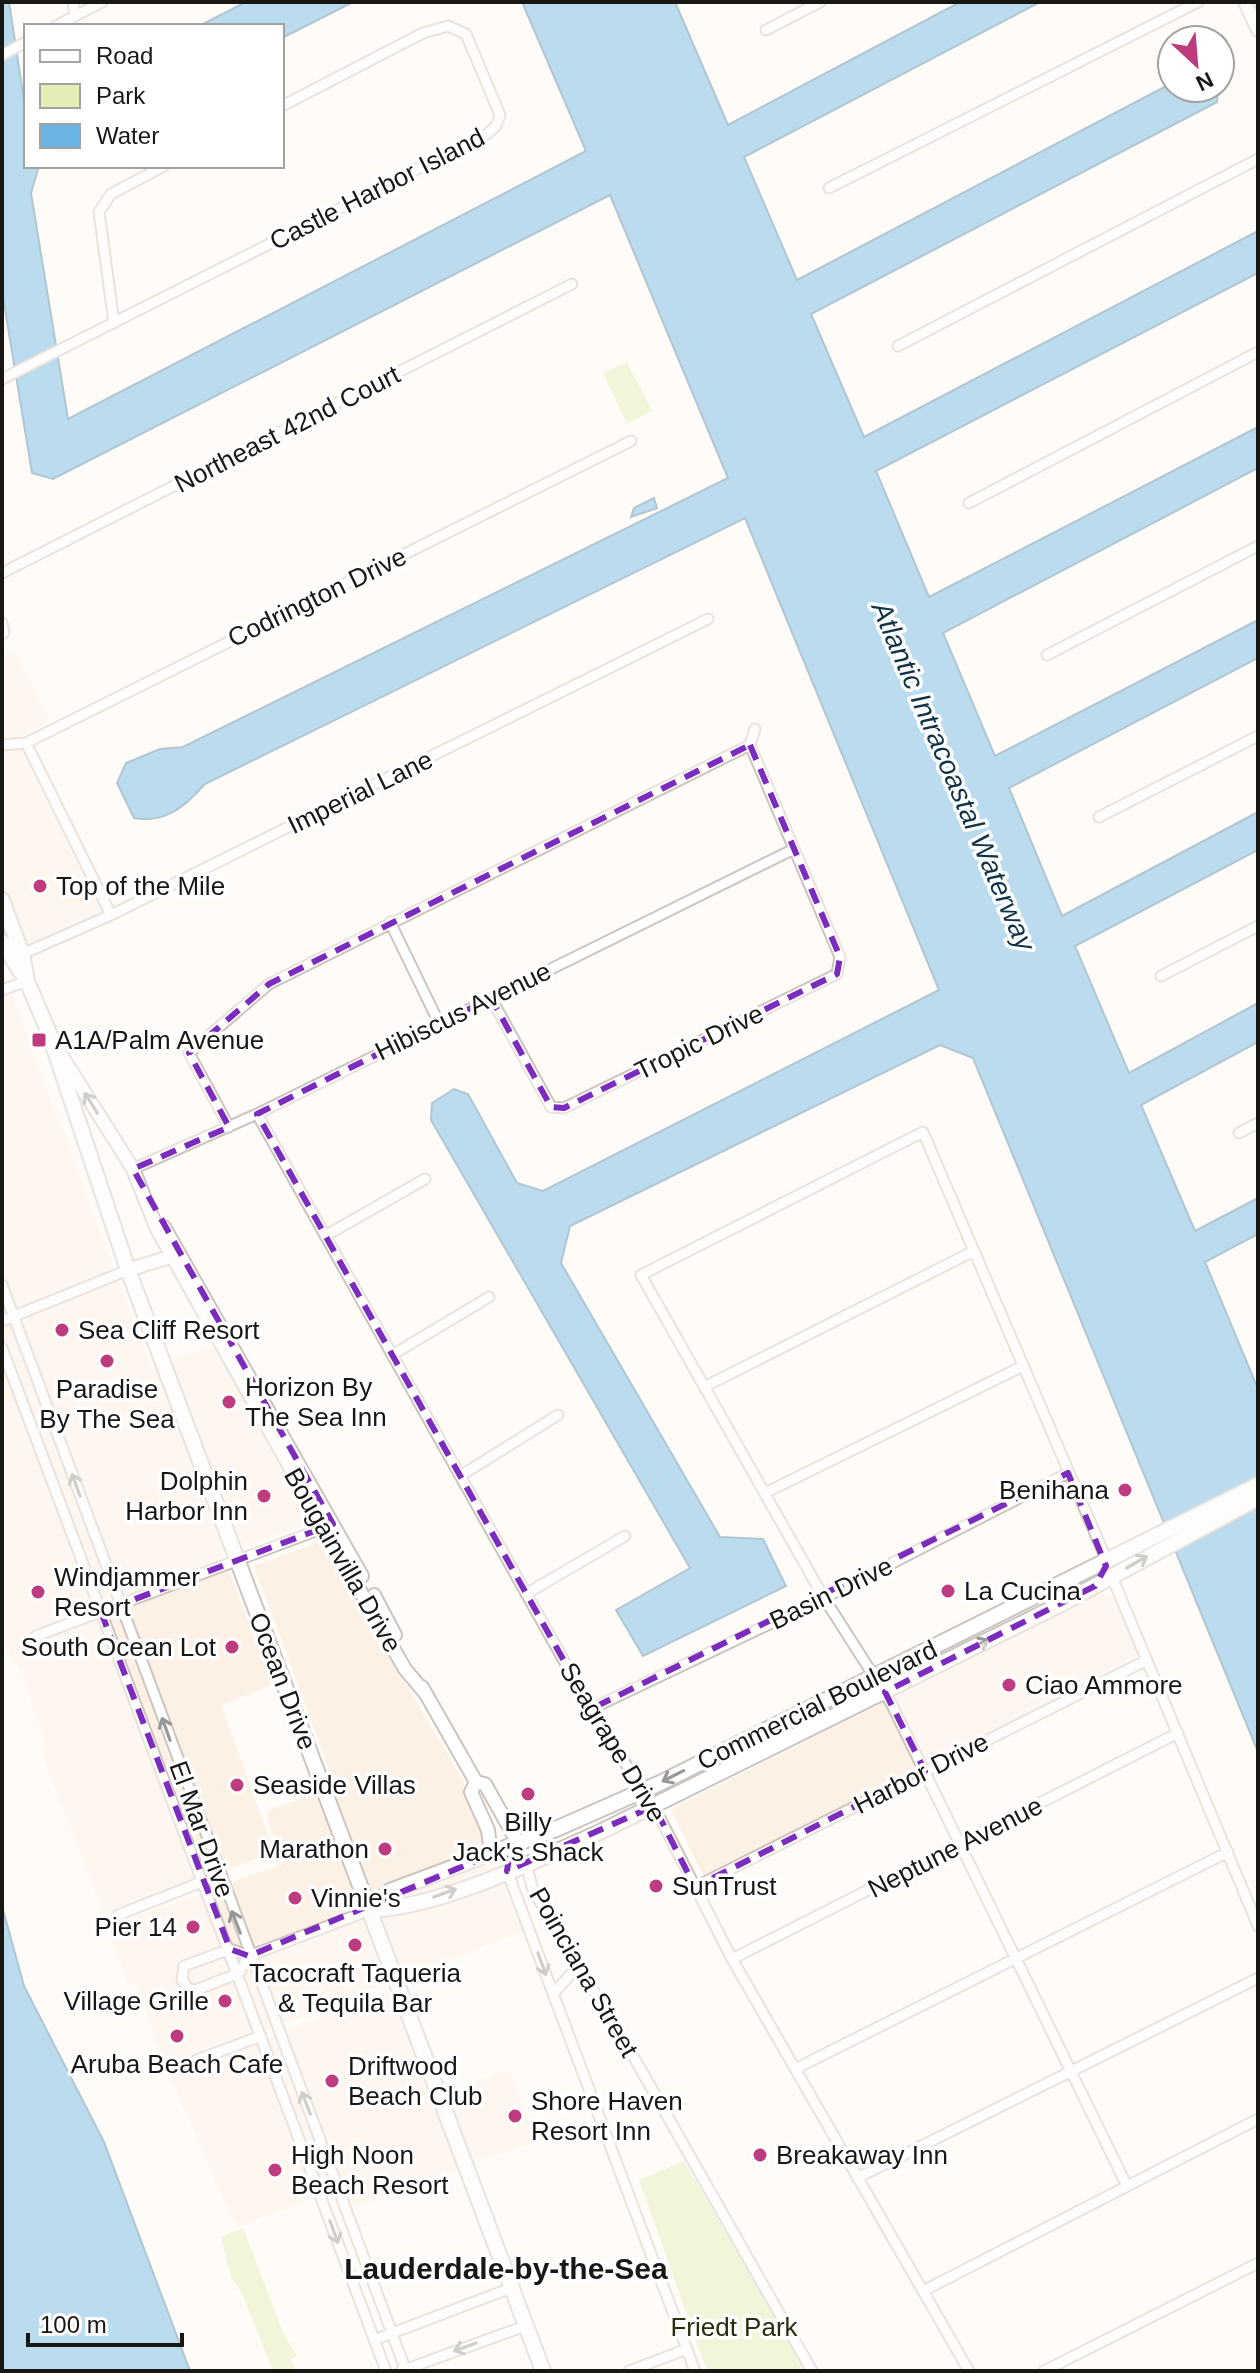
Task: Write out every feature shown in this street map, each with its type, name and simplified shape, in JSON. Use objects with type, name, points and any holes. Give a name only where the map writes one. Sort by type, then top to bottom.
[{"type":"main road","points":[[2,900],[16,956]]},
{"type":"main road","points":[[2,942],[16,956]]},
{"type":"main road","name":"Ocean Drive","points":[[16,956],[49,1033],[128,1270],[543,2371]]},
{"type":"main road","name":"Commercial Boulevard","points":[[370,1910],[403,1908],[507,1871],[653,1807],[1112,1577],[1158,1542],[1258,1485]]},
{"type":"main road","name":"Commercial Boulevard","points":[[370,1910],[390,1891],[518,1843],[641,1791],[1107,1561],[1258,1498]]},
{"type":"main road","points":[[1095,1586],[1107,1561]]},
{"type":"main road","points":[[507,1871],[509,1856],[518,1843]]},
{"type":"street","points":[[73,2],[75,16]]},
{"type":"street","points":[[60,24],[102,2]]},
{"type":"street","points":[[766,30],[820,2]]},
{"type":"street","points":[[829,188],[1198,2]]},
{"type":"street","points":[[1245,2],[1258,30]]},
{"type":"street","name":"Castle Harbor Island","points":[[4,379],[487,134],[496,126],[500,115],[466,34],[448,26],[423,33],[284,105]]},
{"type":"street","points":[[2,55],[24,44]]},
{"type":"street","points":[[898,346],[1258,159]]},
{"type":"street","points":[[114,323],[99,212],[111,194],[160,168]]},
{"type":"street","name":"Northeast 42nd Court","points":[[2,573],[572,284]]},
{"type":"street","points":[[969,503],[1258,352]]},
{"type":"street","name":"Codrington Drive","points":[[2,745],[26,743],[631,441]]},
{"type":"street","points":[[1047,655],[1258,546]]},
{"type":"street","name":"Imperial Lane","points":[[16,956],[111,915],[708,619]]},
{"type":"street","points":[[755,729],[750,745],[792,850]]},
{"type":"street","points":[[1099,817],[1258,736]]},
{"type":"street","points":[[26,743],[111,915]]},
{"type":"street","points":[[229,1127],[189,1053],[269,984],[750,745]]},
{"type":"street","name":"Hibiscus Avenue","points":[[133,1169],[257,1114],[792,850]]},
{"type":"street","name":"Tropic Drive","points":[[491,998],[551,1107],[564,1108],[837,974],[840,957],[792,850]]},
{"type":"street","points":[[390,922],[439,1023]]},
{"type":"street","points":[[1161,976],[1258,926]]},
{"type":"street","points":[[2,990],[27,981]]},
{"type":"street","name":"Bougainvilla Drive","points":[[49,1033],[133,1169],[152,1212],[328,1526]]},
{"type":"street","name":"Seagrape Drive","points":[[257,1114],[591,1709],[653,1807],[732,1959],[969,2371]]},
{"type":"street","points":[[1239,1133],[1258,1123]]},
{"type":"street","points":[[1107,1561],[923,1132],[641,1275],[925,1771],[1126,2184]]},
{"type":"street","points":[[325,1236],[425,1179]]},
{"type":"street","points":[[704,1387],[974,1251]]},
{"type":"street","points":[[2,1321],[128,1270],[176,1255]]},
{"type":"street","name":"Bougainvilla Drive","points":[[176,1255],[185,1281],[476,1782],[471,1792],[488,1830],[491,1853]]},
{"type":"street","points":[[148,1264],[185,1281]]},
{"type":"street","name":"El Mar Drive","points":[[2,1285],[404,2370]]},
{"type":"street","points":[[392,1355],[489,1297]]},
{"type":"street","name":"El Mar Drive","points":[[2,1348],[386,2371]]},
{"type":"street","points":[[765,1493],[1023,1366]]},
{"type":"street","points":[[460,1476],[558,1415]]},
{"type":"street","name":"Basin Drive","points":[[591,1709],[824,1598],[1068,1473]]},
{"type":"street","points":[[36,1636],[328,1526]]},
{"type":"street","points":[[526,1594],[625,1536]]},
{"type":"street","points":[[1112,1577],[1258,1926]]},
{"type":"street","name":"Harbor Drive","points":[[695,1887],[1147,1660]]},
{"type":"street","name":"Neptune Avenue","points":[[732,1959],[1178,1733]]},
{"type":"street","points":[[476,1782],[485,1784],[518,1843]]},
{"type":"street","points":[[795,2069],[1228,1852]]},
{"type":"street","name":"Poinciana Street","points":[[526,1864],[537,1897],[640,2068],[812,2371]]},
{"type":"street","points":[[507,1871],[695,2371]]},
{"type":"street","points":[[118,1915],[204,1881]]},
{"type":"street","points":[[520,1908],[537,1897]]},
{"type":"street","name":"Commercial Boulevard","points":[[249,1956],[370,1910]]},
{"type":"street","points":[[230,1949],[249,1956],[239,1973],[196,1990],[189,1989],[182,1980],[184,1966],[230,1949]]},
{"type":"street","points":[[553,1994],[575,1962]]},
{"type":"street","points":[[857,2178],[1258,1978]]},
{"type":"street","points":[[194,2061],[261,2036]]},
{"type":"street","points":[[923,2291],[1126,2184],[1258,2119]]},
{"type":"street","points":[[308,2161],[326,2154]]},
{"type":"street","points":[[1044,2371],[1258,2263]]},
{"type":"street","points":[[374,2340],[511,2288]]},
{"type":"street","points":[[404,2370],[525,2326]]},
{"type":"street","points":[[630,2371],[687,2349]]},
{"type":"highlighted area","points":[[750,745],[840,957],[837,974],[564,1108],[551,1107],[491,998],[257,1114],[591,1709],[1068,1473],[1106,1566],[1095,1586],[885,1692],[925,1771],[695,1887],[654,1806],[507,1871],[511,1846],[249,1956],[230,1949],[101,1612],[333,1524],[133,1169],[229,1127],[189,1053],[269,984]]},
{"type":"shaded area","points":[[15,651],[50,721],[20,736],[22,752],[102,912],[2,958],[2,658]]},
{"type":"shaded area","points":[[2,969],[151,1367],[218,1345],[313,1523],[221,1553],[274,1684],[221,1705],[274,1852],[104,1915],[41,1750],[46,1746],[23,1676],[2,1641]]},
{"type":"shaded area","points":[[321,1542],[463,1780],[484,1844],[523,1931],[166,2070],[137,1982],[128,1985],[108,1926],[282,1865],[266,1812],[335,1785],[254,1566]]},
{"type":"shaded area","points":[[1100,1593],[1113,1598],[1139,1656],[704,1877],[671,1809]]},
{"type":"shaded area","points":[[389,1993],[431,2098],[510,2070],[535,2141],[351,2208],[343,2187],[236,2227],[169,2074]]},
{"type":"green space","points":[[627,362],[652,411],[627,424],[603,373]]},
{"type":"green space","name":"Friedt Park","points":[[684,2161],[806,2371],[707,2371],[639,2180]]},
{"type":"green space","points":[[243,2228],[283,2332],[297,2356],[290,2359],[296,2371],[273,2371],[243,2296],[231,2277],[221,2237]]},
{"type":"water","name":"Atlantic Intracoastal Waterway","points":[[2,2],[9,2],[24,100],[24,168],[38,168],[31,193],[68,419],[586,151],[522,2],[675,2],[728,125],[960,2],[1040,2],[744,157],[797,280],[1156,91],[1156,104],[1213,104],[811,314],[864,437],[1258,231],[1258,273],[876,471],[929,597],[1258,427],[1258,468],[943,633],[995,756],[1258,620],[1258,658],[1009,788],[1062,916],[1258,812],[1258,850],[1075,946],[1129,1073],[1258,1003],[1258,1042],[1141,1105],[1195,1231],[1258,1198],[1258,1234],[1205,1262],[1258,1389],[1258,1752],[973,1058],[940,1045],[570,1226],[561,1263],[720,1537],[763,1539],[786,1586],[643,1656],[616,1610],[690,1568],[431,1120],[432,1103],[454,1089],[468,1094],[517,1183],[543,1191],[939,990],[745,518],[205,784],[174,812],[165,816],[134,818],[117,783],[126,763],[160,749],[183,747],[728,478],[610,195],[53,479],[32,473],[2,291]]},
{"type":"water","points":[[246,2],[353,2],[284,37],[284,24],[203,24]]},
{"type":"water","points":[[654,498],[657,508],[631,517],[634,508]]},
{"type":"water","points":[[2,1906],[24,1986],[104,2142],[190,2371],[2,2371]]},
{"type":"place","name":"Top of the Mile","points":[[40,886]]},
{"type":"place","name":"A1A/Palm Avenue","points":[[39,1040]]},
{"type":"place","name":"Sea Cliff Resort","points":[[62,1330]]},
{"type":"place","name":"Paradise By The Sea","points":[[107,1361]]},
{"type":"place","name":"Horizon By The Sea Inn","points":[[229,1402]]},
{"type":"place","name":"Benihana","points":[[1125,1490]]},
{"type":"place","name":"Dolphin Harbor Inn","points":[[264,1496]]},
{"type":"place","name":"La Cucina","points":[[948,1591]]},
{"type":"place","name":"Windjammer Resort","points":[[38,1592]]},
{"type":"place","name":"South Ocean Lot","points":[[232,1647]]},
{"type":"place","name":"Ciao Ammore","points":[[1009,1685]]},
{"type":"place","name":"Seaside Villas","points":[[237,1785]]},
{"type":"place","name":"Billy Jack's Shack","points":[[528,1794]]},
{"type":"place","name":"Marathon","points":[[385,1849]]},
{"type":"place","name":"SunTrust","points":[[656,1886]]},
{"type":"place","name":"Vinnie's","points":[[295,1898]]},
{"type":"place","name":"Pier 14","points":[[193,1927]]},
{"type":"place","name":"Tacocraft Taqueria & Tequila Bar","points":[[355,1945]]},
{"type":"place","name":"Village Grille","points":[[225,2001]]},
{"type":"place","name":"Aruba Beach Cafe","points":[[177,2036]]},
{"type":"place","name":"Driftwood Beach Club","points":[[332,2081]]},
{"type":"place","name":"Shore Haven Resort Inn","points":[[515,2116]]},
{"type":"place","name":"Breakaway Inn","points":[[760,2155]]},
{"type":"place","name":"High Noon Beach Resort","points":[[275,2170]]},
{"type":"district","name":"Lauderdale-by-the-Sea","points":[[506,2269]]}]
